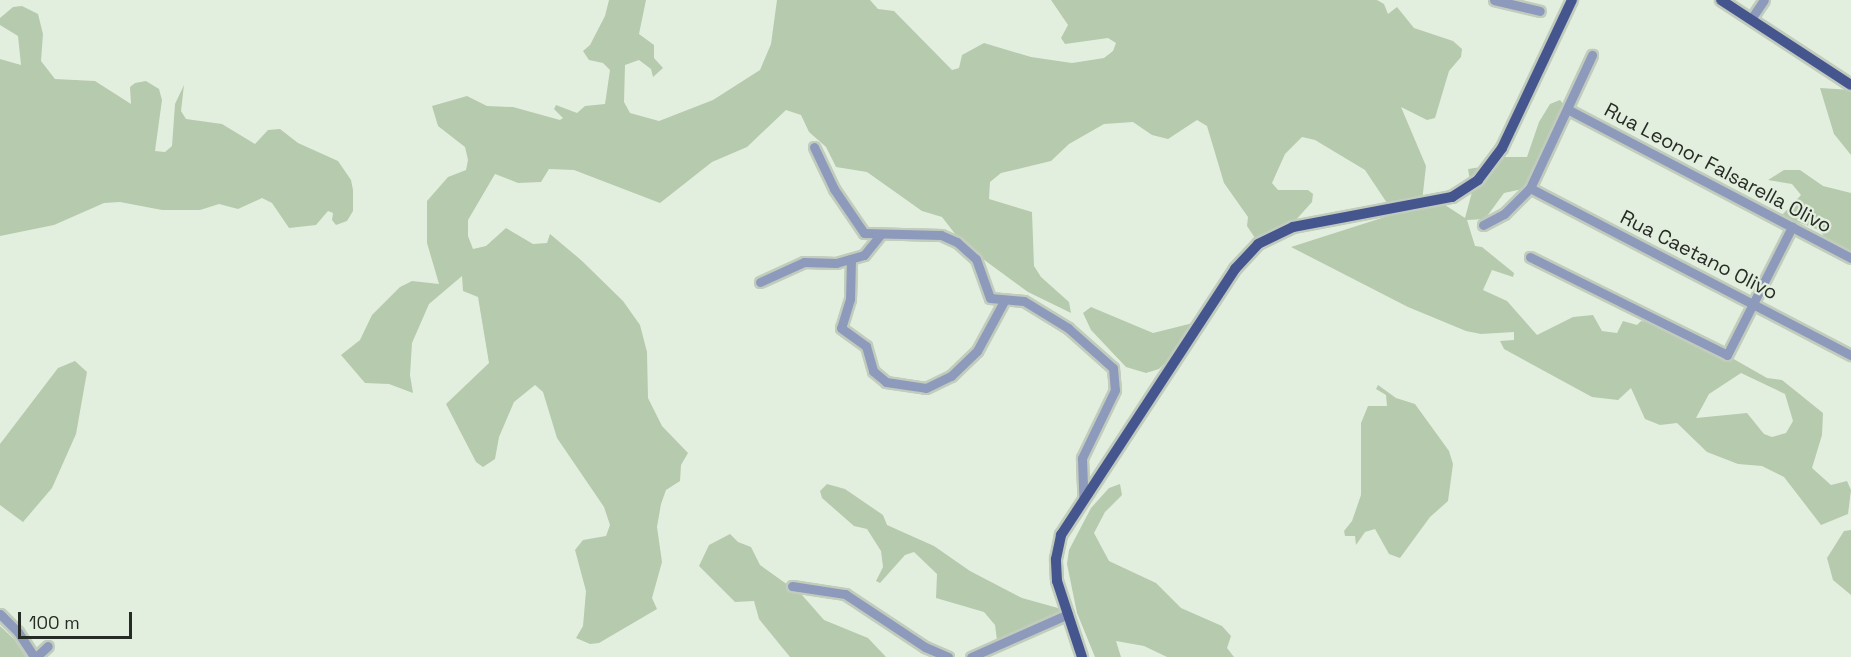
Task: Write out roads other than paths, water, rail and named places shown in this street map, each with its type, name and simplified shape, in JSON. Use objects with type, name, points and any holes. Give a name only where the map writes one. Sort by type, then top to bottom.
[{"type":"main road","points":[[1561,0],[1561,22]]},
{"type":"main road","points":[[1082,657],[1057,581],[1056,559],[1061,535],[1083,496],[1246,256],[1265,240],[1293,227],[1452,197],[1472,185],[1502,148],[1572,0]]},
{"type":"main road","points":[[1721,0],[1851,85]]},
{"type":"street","points":[[1494,0],[1540,10]]},
{"type":"street","points":[[1751,19],[1764,0]]},
{"type":"street","points":[[1483,225],[1504,214],[1530,188],[1569,110],[1592,55]]},
{"type":"street","name":"Rua Leonor Falsarella Olivo","points":[[1569,110],[1851,258]]},
{"type":"street","points":[[814,147],[857,227],[864,233],[941,235],[957,242],[976,260],[988,295],[1004,301],[1024,301],[1068,328],[1094,348],[1115,372],[1115,390],[1082,458],[1083,496]]},
{"type":"street","name":"Rua Caetano Olivo","points":[[1530,188],[1851,355]]},
{"type":"street","points":[[1530,257],[1728,355],[1792,227]]},
{"type":"street","points":[[760,282],[804,262],[836,263],[864,255],[881,234]]},
{"type":"street","points":[[850,259],[850,299],[841,328],[866,346],[873,372],[886,382],[927,388],[951,376],[977,351],[1004,301]]},
{"type":"street","points":[[792,586],[845,594],[925,647],[948,657]]},
{"type":"street","points":[[0,614],[18,632],[35,657],[48,646]]},
{"type":"street","points":[[971,657],[1068,614]]}]
